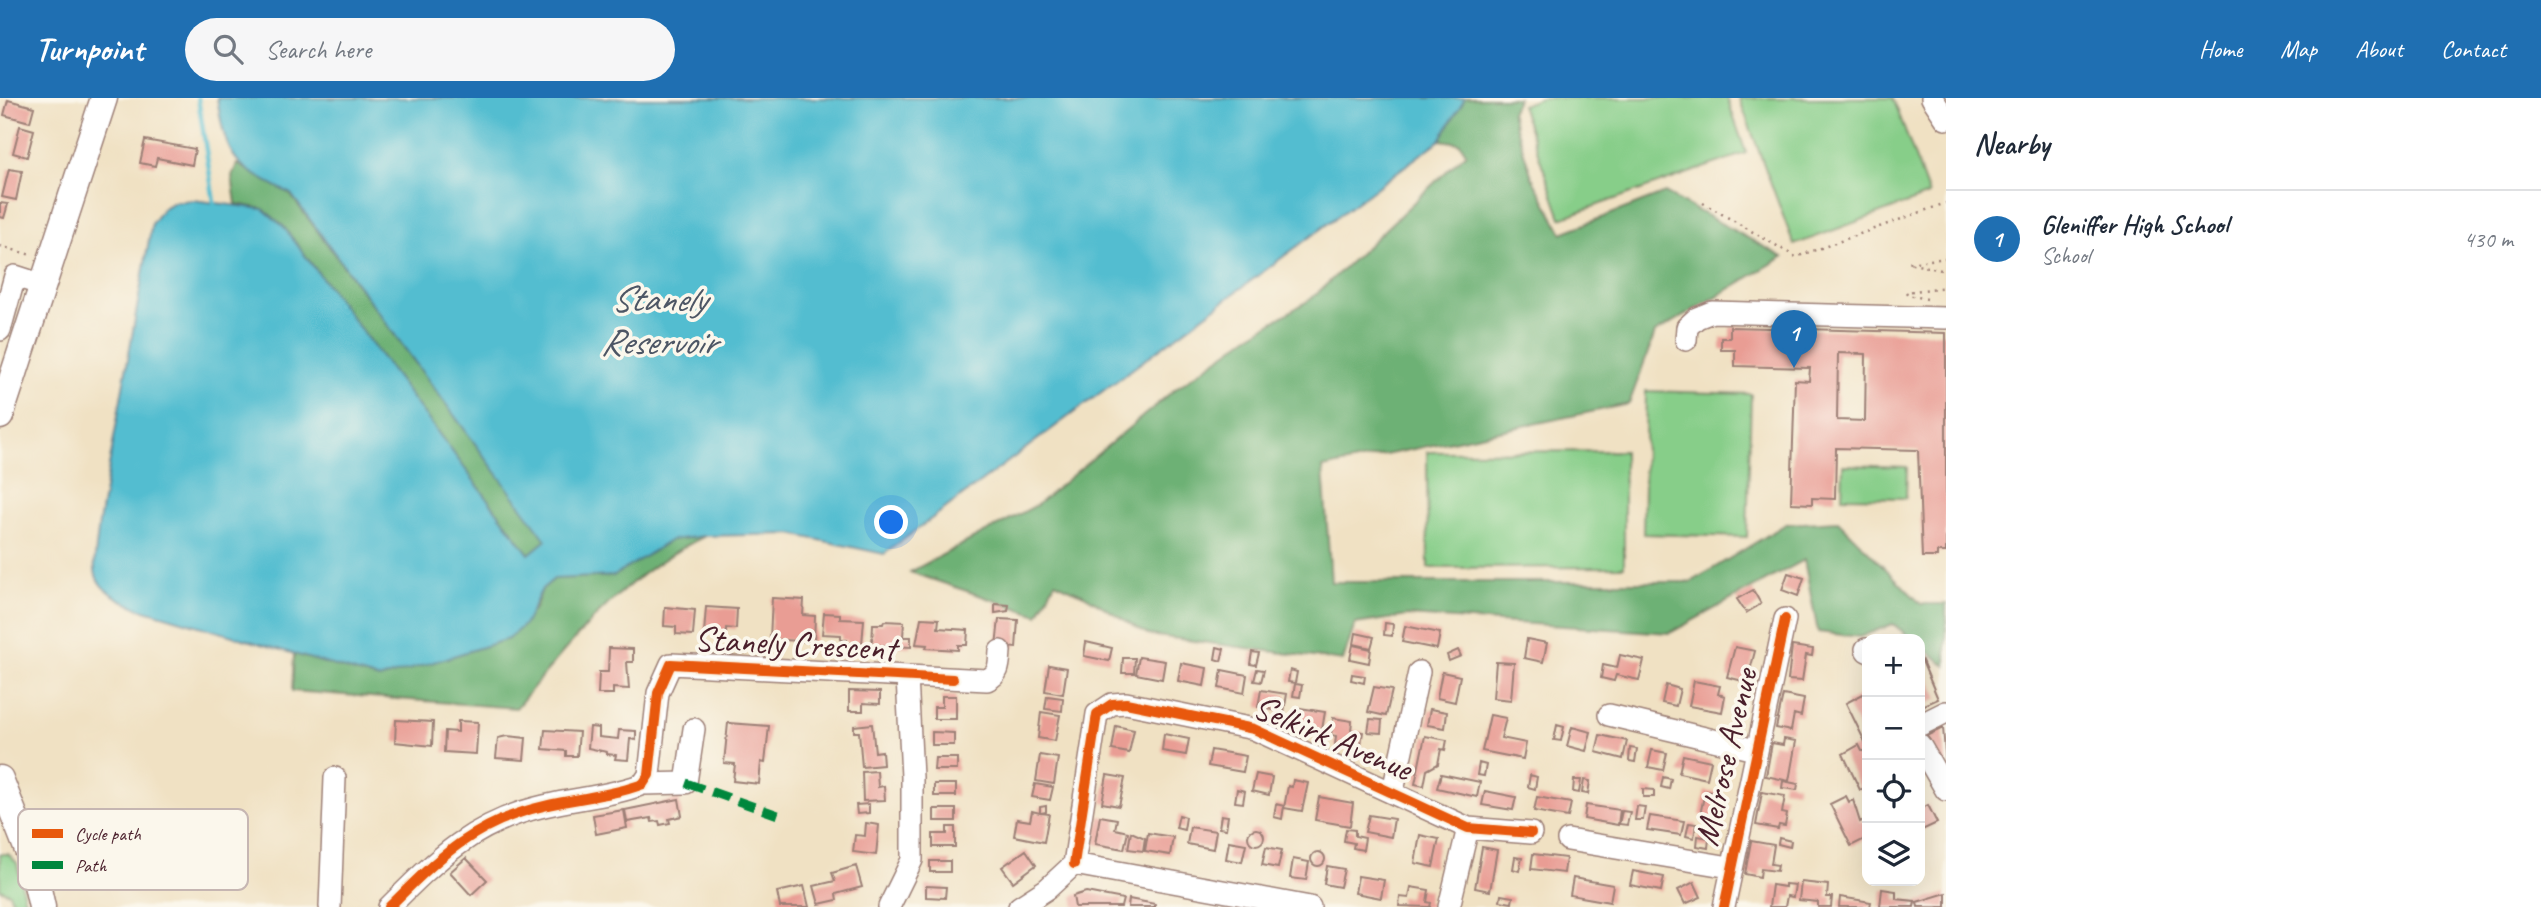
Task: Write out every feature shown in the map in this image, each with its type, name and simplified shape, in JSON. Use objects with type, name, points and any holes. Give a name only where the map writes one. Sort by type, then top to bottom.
[{"type":"main road","points":[[1,408],[104,98]]},
{"type":"main road","points":[[0,779],[7,823],[18,839]]},
{"type":"street","points":[[1932,98],[1946,119]]},
{"type":"street","points":[[0,330],[15,276],[47,272]]},
{"type":"street","points":[[1686,340],[1687,327],[1697,318],[1712,312],[1946,318]]},
{"type":"street","name":"Melrose Avenue","points":[[1724,907],[1730,867],[1785,619]]},
{"type":"street","name":"Stanely Crescent","points":[[643,784],[649,775],[658,693],[671,664],[987,680],[994,676],[999,668],[1000,651]]},
{"type":"street","name":"Selkirk Avenue","points":[[1393,791],[1419,673]]},
{"type":"street","points":[[889,907],[912,860],[912,777],[907,677]]},
{"type":"street","name":"Selkirk Avenue","points":[[1074,864],[1097,714],[1112,704],[1126,703],[1254,729],[1468,828],[1531,833]]},
{"type":"street","points":[[1925,722],[1946,712]]},
{"type":"street","points":[[1609,715],[1755,750]]},
{"type":"street","points":[[390,907],[432,863],[479,829],[544,806],[643,784],[686,783],[694,729]]},
{"type":"street","points":[[1925,762],[1940,776],[1946,790]]},
{"type":"street","points":[[330,907],[335,778]]},
{"type":"street","points":[[1449,907],[1468,828]]},
{"type":"street","points":[[1567,840],[1730,867]]},
{"type":"street","points":[[1020,907],[1047,889],[1074,864],[1310,907]]},
{"type":"path","points":[[1703,203],[1796,257],[1946,203]]},
{"type":"path","points":[[0,246],[47,272]]},
{"type":"path","points":[[1946,258],[1908,263],[1946,271]]},
{"type":"path","points":[[1933,300],[1908,295],[1906,292],[1946,287]]},
{"type":"green space","points":[[1465,98],[1518,98],[1511,112],[1532,177],[1562,233],[1665,193],[1783,257],[1655,333],[1629,404],[1323,468],[1331,582],[1691,582],[1786,524],[1838,521],[1921,604],[1946,604],[1946,666],[1925,649],[1925,634],[1906,634],[1893,624],[1860,637],[1818,632],[1804,560],[1670,633],[1408,616],[1355,624],[1343,661],[1149,635],[1084,595],[1055,582],[1038,615],[910,572],[1037,505],[1174,390],[1248,337],[1311,299],[1466,153],[1460,143],[1440,140]]},
{"type":"green space","points":[[1541,98],[1727,98],[1746,153],[1561,218],[1521,105]]},
{"type":"green space","points":[[1739,98],[1893,98],[1929,195],[1794,245]]},
{"type":"green space","points":[[237,164],[290,194],[547,540],[529,554],[283,226],[263,209],[236,204],[232,176]]},
{"type":"green space","points":[[1646,391],[1751,394],[1747,537],[1643,534]]},
{"type":"green space","points":[[1624,451],[1624,567],[1428,568],[1427,452]]},
{"type":"green space","points":[[1843,465],[1907,467],[1906,498],[1842,497]]},
{"type":"green space","points":[[705,536],[649,570],[624,590],[579,634],[516,708],[292,691],[294,654],[379,679],[508,639],[535,608],[542,589],[554,579],[614,576],[670,540]]},
{"type":"green space","points":[[0,854],[8,854],[17,863],[18,890],[23,890],[26,907],[15,907],[9,893],[0,889]]},
{"type":"water","name":"Stanely Reservoir","points":[[217,98],[1465,98],[1440,140],[884,554],[791,534],[705,536],[671,540],[614,576],[554,579],[542,589],[525,624],[508,639],[379,679],[138,608],[109,592],[96,576],[95,555],[99,523],[152,223],[163,208],[174,202],[193,200],[263,209],[283,226],[529,554],[546,540],[291,194],[257,176],[236,159],[225,136]]},
{"type":"building","points":[[8,100],[34,107],[30,122],[4,115]]},
{"type":"building","points":[[20,126],[34,130],[27,157],[13,153]]},
{"type":"building","points":[[145,140],[195,149],[192,165],[157,158],[155,166],[140,163]]},
{"type":"building","points":[[9,169],[22,171],[16,200],[2,197]]},
{"type":"building","points":[[0,203],[8,204],[4,218],[0,217]]},
{"type":"building","points":[[1730,327],[1946,333],[1946,552],[1937,552],[1937,557],[1922,557],[1918,450],[1836,448],[1835,499],[1812,498],[1812,504],[1791,503],[1795,380],[1809,381],[1810,368],[1735,366],[1735,350],[1721,350],[1721,338],[1730,338]],"holes":[[[1838,353],[1866,354],[1865,421],[1837,420]]]},
{"type":"building","points":[[1788,573],[1804,578],[1798,596],[1782,590]]},
{"type":"building","points":[[1753,590],[1761,604],[1746,613],[1737,599]]},
{"type":"building","points":[[772,598],[804,600],[803,615],[815,616],[814,642],[770,639]]},
{"type":"building","points":[[995,604],[1009,605],[1008,611],[995,613]]},
{"type":"building","points":[[665,607],[695,610],[693,635],[676,634],[676,627],[664,626]]},
{"type":"building","points":[[706,607],[737,609],[736,629],[726,628],[726,636],[704,634]]},
{"type":"building","points":[[824,613],[840,614],[840,619],[864,620],[862,644],[847,643],[847,640],[841,640],[841,635],[822,634]]},
{"type":"building","points":[[921,618],[939,619],[938,628],[968,630],[967,645],[958,645],[958,650],[926,648],[927,645],[916,644]]},
{"type":"building","points":[[999,619],[1018,620],[1016,648],[996,646]]},
{"type":"building","points":[[884,621],[904,622],[903,637],[911,637],[911,647],[872,645],[873,624],[883,624]]},
{"type":"building","points":[[1385,623],[1393,624],[1392,636],[1384,635]]},
{"type":"building","points":[[1405,626],[1440,633],[1437,649],[1402,642]]},
{"type":"building","points":[[1356,633],[1374,637],[1371,648],[1354,644]]},
{"type":"building","points":[[1527,639],[1547,643],[1543,662],[1524,658]]},
{"type":"building","points":[[1086,642],[1112,648],[1109,661],[1084,656]]},
{"type":"building","points":[[1353,645],[1371,649],[1369,663],[1350,659]]},
{"type":"building","points":[[1792,646],[1813,649],[1812,656],[1806,655],[1802,681],[1788,680]]},
{"type":"building","points":[[1217,647],[1224,649],[1221,661],[1215,659]]},
{"type":"building","points":[[1735,647],[1755,651],[1747,682],[1727,677]]},
{"type":"building","points":[[609,648],[633,649],[633,662],[627,662],[629,689],[613,688],[613,694],[598,694],[599,672],[608,672]]},
{"type":"building","points":[[1458,650],[1461,656],[1449,661],[1447,655]]},
{"type":"building","points":[[1252,652],[1259,653],[1256,665],[1250,664]]},
{"type":"building","points":[[1620,655],[1644,660],[1639,680],[1616,675],[1614,681],[1601,678],[1603,665],[1617,668]]},
{"type":"building","points":[[1139,657],[1165,661],[1162,679],[1136,674]]},
{"type":"building","points":[[1123,658],[1135,658],[1134,673],[1122,673]]},
{"type":"building","points":[[1496,662],[1514,663],[1511,700],[1493,698]]},
{"type":"building","points":[[1181,663],[1207,668],[1204,686],[1178,681]]},
{"type":"building","points":[[1049,665],[1067,668],[1063,694],[1045,691]]},
{"type":"building","points":[[1925,668],[1938,699],[1925,705]]},
{"type":"building","points":[[1257,669],[1264,670],[1261,682],[1254,681]]},
{"type":"building","points":[[1222,670],[1247,675],[1244,693],[1219,688]]},
{"type":"building","points":[[1290,670],[1297,672],[1295,683],[1288,682]]},
{"type":"building","points":[[1442,672],[1460,676],[1455,702],[1437,698]]},
{"type":"building","points":[[1352,674],[1365,676],[1364,683],[1351,680]]},
{"type":"building","points":[[1694,681],[1720,686],[1718,694],[1725,696],[1722,712],[1689,706]]},
{"type":"building","points":[[1295,684],[1302,685],[1300,697],[1293,696]]},
{"type":"building","points":[[1666,685],[1680,689],[1676,706],[1662,703]]},
{"type":"building","points":[[1374,687],[1392,690],[1386,716],[1368,712]]},
{"type":"building","points":[[1261,690],[1287,694],[1284,712],[1258,707]]},
{"type":"building","points":[[849,691],[880,692],[880,704],[863,703],[863,711],[849,711]]},
{"type":"building","points":[[1783,695],[1804,699],[1801,716],[1794,714],[1791,731],[1776,728]]},
{"type":"building","points":[[1862,695],[1862,736],[1846,703]]},
{"type":"building","points":[[942,696],[956,696],[956,719],[934,719],[934,707],[942,707]]},
{"type":"building","points":[[1047,696],[1063,698],[1062,711],[1045,709]]},
{"type":"building","points":[[1300,708],[1325,712],[1322,730],[1296,725]]},
{"type":"building","points":[[1430,709],[1447,712],[1445,728],[1427,725]]},
{"type":"building","points":[[1041,712],[1060,715],[1055,741],[1038,738]]},
{"type":"building","points":[[1490,715],[1506,718],[1501,738],[1526,743],[1523,759],[1482,751]]},
{"type":"building","points":[[1333,718],[1352,721],[1351,730],[1363,732],[1360,750],[1335,746],[1336,736],[1331,735]]},
{"type":"building","points":[[1370,719],[1382,720],[1381,733],[1368,732]]},
{"type":"building","points":[[396,720],[433,722],[432,746],[395,742]]},
{"type":"building","points":[[458,721],[478,722],[476,754],[444,752],[445,731],[458,732]]},
{"type":"building","points":[[728,723],[769,726],[765,763],[761,762],[759,784],[733,781],[735,764],[724,763]]},
{"type":"building","points":[[872,724],[875,752],[882,751],[883,765],[862,767],[859,732],[854,732],[854,726]]},
{"type":"building","points":[[1557,725],[1564,727],[1561,741],[1554,740]]},
{"type":"building","points":[[1116,726],[1134,730],[1129,753],[1112,750]]},
{"type":"building","points":[[590,727],[599,728],[599,737],[618,739],[619,730],[636,731],[636,740],[630,739],[628,760],[615,759],[616,755],[588,748]]},
{"type":"building","points":[[1572,727],[1591,732],[1586,751],[1567,746]]},
{"type":"building","points":[[1943,728],[1946,764],[1940,767],[1926,736]]},
{"type":"building","points":[[545,730],[579,732],[577,756],[566,756],[566,751],[543,749]]},
{"type":"building","points":[[932,732],[954,733],[954,745],[932,745]]},
{"type":"building","points":[[1164,734],[1189,739],[1186,755],[1162,751]]},
{"type":"building","points":[[1600,735],[1627,741],[1623,759],[1596,752]]},
{"type":"building","points":[[1425,736],[1447,740],[1445,750],[1441,749],[1438,764],[1427,770],[1424,786],[1415,784]]},
{"type":"building","points":[[498,738],[526,738],[524,760],[496,758]]},
{"type":"building","points":[[1784,739],[1796,741],[1789,781],[1766,776],[1772,743],[1783,745]]},
{"type":"building","points":[[1859,745],[1862,751],[1862,789],[1860,790],[1843,754]]},
{"type":"building","points":[[1630,748],[1637,749],[1635,762],[1629,761]]},
{"type":"building","points":[[1211,750],[1246,756],[1243,772],[1208,766]]},
{"type":"building","points":[[1652,750],[1667,753],[1663,770],[1648,767]]},
{"type":"building","points":[[1040,755],[1058,758],[1054,784],[1036,781]]},
{"type":"building","points":[[1683,755],[1711,761],[1707,779],[1679,773]]},
{"type":"building","points":[[935,758],[957,758],[957,770],[934,770]]},
{"type":"building","points":[[1479,763],[1486,765],[1484,776],[1477,775]]},
{"type":"building","points":[[877,771],[878,787],[884,786],[885,800],[863,801],[862,772]]},
{"type":"building","points":[[1256,774],[1272,777],[1269,795],[1252,791]]},
{"type":"building","points":[[1441,774],[1480,782],[1477,797],[1437,788]]},
{"type":"building","points":[[1107,775],[1125,778],[1119,806],[1102,803]]},
{"type":"building","points":[[1530,775],[1537,777],[1535,789],[1528,787]]},
{"type":"building","points":[[1663,777],[1671,779],[1669,789],[1661,787]]},
{"type":"building","points":[[1293,780],[1308,783],[1302,811],[1284,808],[1288,786],[1292,787]]},
{"type":"building","points":[[1574,780],[1581,780],[1579,793],[1573,792]]},
{"type":"building","points":[[1584,780],[1590,781],[1588,794],[1582,793]]},
{"type":"building","points":[[1783,781],[1798,784],[1797,790],[1782,788]]},
{"type":"building","points":[[934,784],[956,784],[956,796],[934,796]]},
{"type":"building","points":[[1035,784],[1053,787],[1050,800],[1032,797]]},
{"type":"building","points":[[1237,789],[1245,791],[1243,803],[1235,802]]},
{"type":"building","points":[[1643,789],[1654,790],[1654,797],[1643,797]]},
{"type":"building","points":[[1485,791],[1516,797],[1513,810],[1482,805]]},
{"type":"building","points":[[1705,791],[1722,794],[1716,819],[1700,815]]},
{"type":"building","points":[[1762,792],[1785,796],[1782,813],[1787,814],[1785,826],[1779,825],[1778,829],[1756,825]]},
{"type":"building","points":[[1846,796],[1849,802],[1853,800],[1860,822],[1862,821],[1862,840],[1851,846],[1830,804]]},
{"type":"building","points":[[1319,797],[1353,803],[1350,826],[1315,820]]},
{"type":"building","points":[[1537,797],[1571,803],[1568,817],[1534,811]]},
{"type":"building","points":[[679,799],[682,816],[669,819],[670,823],[660,825],[659,821],[652,822],[651,818],[627,822],[625,810]]},
{"type":"building","points":[[869,804],[869,813],[857,814],[856,805]]},
{"type":"building","points":[[1276,804],[1284,806],[1282,819],[1274,817]]},
{"type":"building","points":[[1586,805],[1620,810],[1618,825],[1584,819]]},
{"type":"building","points":[[1928,805],[1937,823],[1925,829],[1925,823],[1925,806]]},
{"type":"building","points":[[1046,806],[1046,812],[1041,813],[1049,814],[1044,842],[1014,836],[1017,819],[1030,821],[1032,811],[1040,813],[1040,807]]},
{"type":"building","points":[[1637,806],[1645,807],[1643,820],[1635,820]]},
{"type":"building","points":[[934,809],[956,809],[956,821],[934,821]]},
{"type":"building","points":[[624,810],[627,828],[596,834],[593,815]]},
{"type":"building","points":[[1622,811],[1630,812],[1627,825],[1619,824]]},
{"type":"building","points":[[1179,815],[1186,817],[1184,830],[1176,828]]},
{"type":"building","points":[[1221,815],[1228,816],[1226,829],[1219,828]]},
{"type":"building","points":[[1369,815],[1394,819],[1391,837],[1365,832]]},
{"type":"building","points":[[1100,816],[1117,819],[1115,829],[1128,832],[1124,849],[1095,844]]},
{"type":"building","points":[[1650,816],[1684,821],[1681,835],[1647,830]]},
{"type":"building","points":[[866,823],[879,825],[876,855],[853,852],[855,835],[865,836]]},
{"type":"building","points":[[1689,823],[1696,824],[1694,838],[1686,836]]},
{"type":"building","points":[[947,827],[955,827],[955,847],[933,847],[933,834],[947,834]]},
{"type":"building","points":[[1190,827],[1216,831],[1213,849],[1187,844]]},
{"type":"building","points":[[1256,829],[1264,837],[1256,845],[1248,837]]},
{"type":"building","points":[[1346,829],[1355,830],[1355,836],[1365,838],[1363,850],[1353,848],[1354,843],[1344,841]]},
{"type":"building","points":[[1131,832],[1145,838],[1143,851],[1128,849]]},
{"type":"building","points":[[1148,833],[1173,837],[1170,855],[1145,851]]},
{"type":"building","points":[[1420,835],[1439,839],[1433,867],[1415,863]]},
{"type":"building","points":[[1698,836],[1709,838],[1708,848],[1697,846]]},
{"type":"building","points":[[1779,838],[1791,841],[1790,847],[1778,844]]},
{"type":"building","points":[[1229,841],[1246,844],[1242,862],[1226,859]]},
{"type":"building","points":[[1751,841],[1774,845],[1771,864],[1778,865],[1777,871],[1761,869],[1760,877],[1745,874]]},
{"type":"building","points":[[1266,847],[1282,850],[1278,868],[1262,865]]},
{"type":"building","points":[[1482,847],[1497,850],[1490,891],[1475,888]]},
{"type":"building","points":[[1026,850],[1036,865],[1013,882],[1002,867]]},
{"type":"building","points":[[1315,852],[1321,852],[1325,859],[1321,866],[1315,866],[1311,862],[1311,856]]},
{"type":"building","points":[[1533,854],[1566,858],[1564,873],[1531,869]]},
{"type":"building","points":[[1515,857],[1522,858],[1519,871],[1513,869]]},
{"type":"building","points":[[466,858],[487,880],[471,895],[450,872]]},
{"type":"building","points":[[1293,859],[1309,862],[1306,880],[1290,878]]},
{"type":"building","points":[[930,861],[950,861],[950,872],[930,872]]},
{"type":"building","points":[[856,866],[862,887],[836,894],[837,900],[819,904],[814,886],[835,881],[832,873]]},
{"type":"building","points":[[1327,866],[1344,869],[1340,887],[1324,884]]},
{"type":"building","points":[[1633,871],[1664,877],[1661,891],[1630,885]]},
{"type":"building","points":[[1358,876],[1384,880],[1381,898],[1355,893]]},
{"type":"building","points":[[1573,878],[1613,885],[1610,902],[1570,895]]},
{"type":"building","points":[[1694,882],[1701,897],[1685,904],[1678,890]]},
{"type":"building","points":[[1801,882],[1828,885],[1827,897],[1832,897],[1831,907],[1818,907],[1818,902],[1799,900]]},
{"type":"building","points":[[1785,884],[1795,885],[1793,897],[1787,896],[1785,907],[1769,907],[1772,885],[1785,887]]},
{"type":"building","points":[[804,886],[809,907],[780,907],[777,892]]},
{"type":"building","points":[[926,886],[946,887],[945,898],[926,897]]},
{"type":"building","points":[[1411,887],[1429,890],[1427,902],[1431,903],[1430,907],[1399,906],[1400,897],[1409,898]]},
{"type":"building","points":[[1882,889],[1896,891],[1896,899],[1915,901],[1914,907],[1880,907]]},
{"type":"building","points":[[1086,892],[1123,899],[1121,907],[1075,907],[1073,896]]},
{"type":"building","points":[[1946,893],[1946,907],[1918,907],[1917,902]]},
{"type":"building","points":[[1501,895],[1513,897],[1512,903],[1500,901]]},
{"type":"building","points":[[1840,897],[1871,902],[1870,907],[1839,907]]},
{"type":"building","points":[[1129,899],[1155,904],[1155,907],[1128,907]]},
{"type":"waterway","points":[[198,98],[214,202]]},
{"type":"marked path","points":[[686,783],[778,815]]},
{"type":"cycle path","points":[[1724,907],[1785,619]]},
{"type":"cycle path","points":[[389,907],[441,858],[477,832],[497,822],[544,806],[643,784],[649,775],[658,693],[671,664],[953,679]]},
{"type":"cycle path","points":[[1074,864],[1097,714],[1112,704],[1126,703],[1254,729],[1468,828],[1531,833]]},
{"type":"place","name":"Gleniffer High School","points":[[1794,368]]}]
